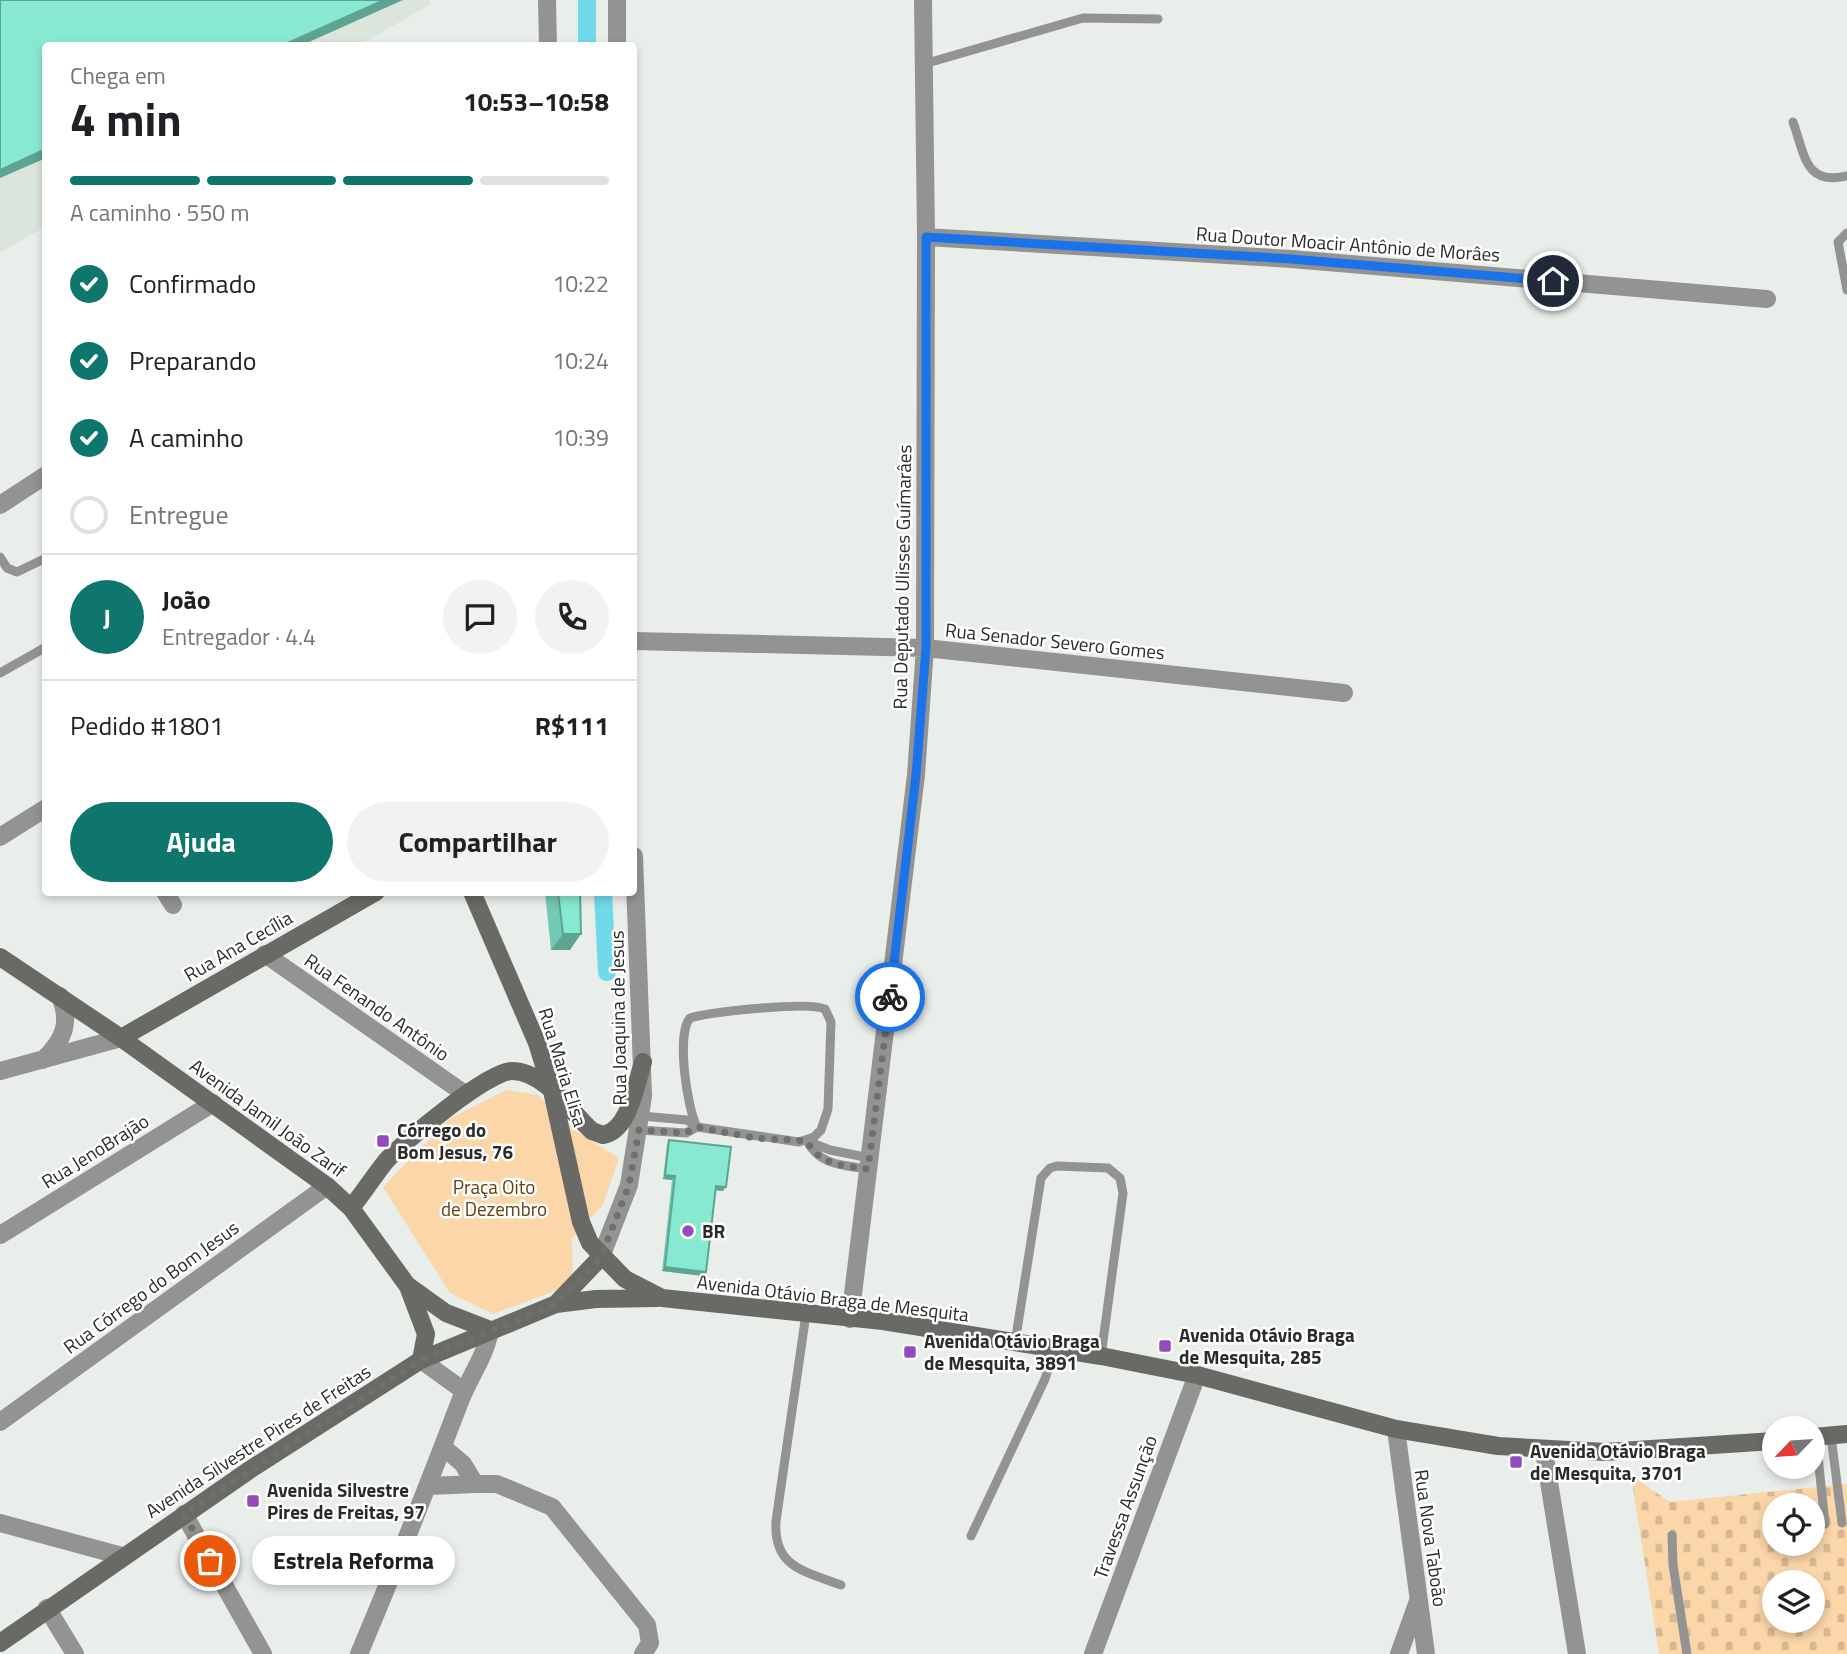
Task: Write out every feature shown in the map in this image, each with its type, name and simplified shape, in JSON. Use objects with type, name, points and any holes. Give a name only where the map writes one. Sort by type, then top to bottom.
[{"type":"main road","name":"Rua Ana Cecília","points":[[121,1038],[369,896]]},
{"type":"main road","name":"Rua Maria Elisa","points":[[474,896],[537,1043],[552,1091],[581,1222],[601,1257]]},
{"type":"main road","name":"Avenida Jamil João Zarif","points":[[0,957],[121,1038],[327,1186],[351,1209],[407,1286],[446,1313],[490,1330]]},
{"type":"main road","points":[[351,1209],[388,1159],[482,1082],[512,1071],[532,1078],[552,1091],[592,1131],[603,1135],[611,1134],[622,1120],[643,1062]]},
{"type":"main road","name":"Avenida Otávio Braga de Mesquita","points":[[601,1257],[625,1279],[662,1298],[883,1321],[1101,1356],[1197,1375],[1396,1429],[1498,1446],[1544,1451],[1665,1450],[1762,1442]]},
{"type":"main road","name":"Avenida Silvestre Pires de Freitas","points":[[556,1304],[601,1257]]},
{"type":"main road","points":[[407,1286],[426,1334],[421,1360]]},
{"type":"main road","name":"Avenida Silvestre Pires de Freitas","points":[[0,1643],[184,1514],[421,1360],[556,1304],[596,1299],[662,1298]]},
{"type":"street","points":[[547,0],[548,42]]},
{"type":"street","points":[[617,0],[617,42]]},
{"type":"street","name":"Rua Deputado Ulisses Guímarâes","points":[[850,1319],[916,775],[926,648],[923,0]]},
{"type":"street","name":"Rua Doutor Moacir Antônio de Morâes","points":[[926,237],[1291,259],[1767,299]]},
{"type":"street","points":[[0,505],[42,478]]},
{"type":"street","name":"Rua Senador Severo Gomes","points":[[637,641],[926,648],[1344,693]]},
{"type":"street","points":[[0,837],[42,811]]},
{"type":"street","name":"Rua Joaquina de Jesus","points":[[601,1257],[629,1185],[640,1123],[643,1062],[636,896]]},
{"type":"street","name":"Rua Fenando Antônio","points":[[265,954],[466,1094]]},
{"type":"street","points":[[41,1061],[61,1041],[65,1031],[66,1016],[60,996]]},
{"type":"street","points":[[0,1071],[121,1038]]},
{"type":"street","name":"Rua JenoBrajão","points":[[0,1235],[213,1103]]},
{"type":"street","name":"Rua Córrego do Bom Jesus","points":[[0,1422],[327,1186]]},
{"type":"street","points":[[359,1654],[429,1486],[464,1391],[488,1343],[490,1330]]},
{"type":"street","points":[[421,1360],[464,1391]]},
{"type":"street","name":"Travessa Assunção","points":[[1093,1654],[1197,1375]]},
{"type":"street","name":"Rua Nova Taboão","points":[[1396,1429],[1426,1654]]},
{"type":"street","points":[[443,1447],[463,1464],[475,1484]]},
{"type":"street","points":[[1544,1451],[1577,1654]]},
{"type":"street","points":[[429,1486],[497,1484],[540,1500],[562,1516],[646,1625],[650,1643],[643,1654]]},
{"type":"street","points":[[184,1514],[263,1654]]},
{"type":"street","points":[[0,1523],[122,1556]]},
{"type":"street","points":[[1399,1654],[1419,1597]]},
{"type":"street","points":[[47,1608],[75,1654]]},
{"type":"lane","points":[[924,64],[1083,18],[1158,19]]},
{"type":"lane","points":[[1793,122],[1811,170],[1819,177],[1829,180],[1847,176]]},
{"type":"lane","points":[[1847,233],[1838,242],[1847,290]]},
{"type":"lane","points":[[0,557],[7,568],[16,572],[42,560]]},
{"type":"lane","points":[[0,673],[42,649]]},
{"type":"lane","points":[[697,1127],[687,1101],[684,1031],[690,1018],[819,1006],[830,1014],[831,1022],[828,1109],[821,1130],[807,1141]]},
{"type":"lane","points":[[640,1123],[687,1120],[697,1127],[755,1138],[807,1141],[869,1163]]},
{"type":"lane","points":[[640,1123],[686,1133],[697,1127]]},
{"type":"lane","points":[[1015,1343],[1041,1178],[1050,1168],[1057,1166],[1108,1168],[1120,1178],[1123,1193],[1101,1356]]},
{"type":"lane","points":[[806,1314],[776,1521],[777,1542],[785,1559],[792,1565],[841,1585]]},
{"type":"lane","points":[[971,1536],[1045,1379],[1054,1350]]},
{"type":"lane","points":[[1827,1436],[1842,1523]]},
{"type":"lane","points":[[1825,1524],[1827,1436]]},
{"type":"lane","points":[[1672,1535],[1672,1565],[1687,1654]]},
{"type":"shaded area","points":[[0,0],[429,0],[430,5],[364,42],[42,42],[42,229],[0,253]]},
{"type":"green space","name":"Praça Oito de Dezembro","points":[[506,1090],[538,1095],[577,1132],[619,1158],[603,1205],[572,1238],[573,1284],[493,1314],[450,1293],[383,1187],[449,1119]]},
{"type":"green space","points":[[1631,1475],[1670,1502],[1847,1484],[1847,1654],[1659,1654]]},
{"type":"building","points":[[0,0],[384,0],[290,42],[42,42],[42,151],[0,170]]},
{"type":"building","points":[[558,896],[580,896],[581,934],[563,934]]},
{"type":"building","name":"BR","points":[[669,1140],[731,1147],[726,1187],[716,1186],[706,1272],[665,1267],[675,1176],[665,1175]]},
{"type":"waterway","points":[[587,0],[587,42]]},
{"type":"waterway","points":[[603,896],[607,972]]},
{"type":"way so far","points":[[210,1561],[184,1514],[421,1360],[556,1304],[585,1276],[601,1257],[616,1224],[629,1185],[639,1130],[686,1133],[697,1127],[755,1138],[807,1141],[814,1154],[822,1160],[868,1169],[890,997]]},
{"type":"place","name":"Córrego do Bom Jesus, 76","points":[[383,1141]]},
{"type":"place","name":"BR","points":[[688,1231]]},
{"type":"place","name":"Avenida Otávio Braga de Mesquita, 285","points":[[1165,1346]]},
{"type":"place","name":"Avenida Otávio Braga de Mesquita, 3891","points":[[910,1352]]},
{"type":"place","name":"Avenida Otávio Braga de Mesquita, 3701","points":[[1516,1462]]},
{"type":"place","name":"Avenida Silvestre Pires de Freitas, 97","points":[[253,1501]]},
{"type":"place","name":"Estrela Reforma","points":[[210,1561]]},
{"type":"route","points":[[890,997],[916,775],[926,648],[926,237],[1291,259],[1553,281]]}]
